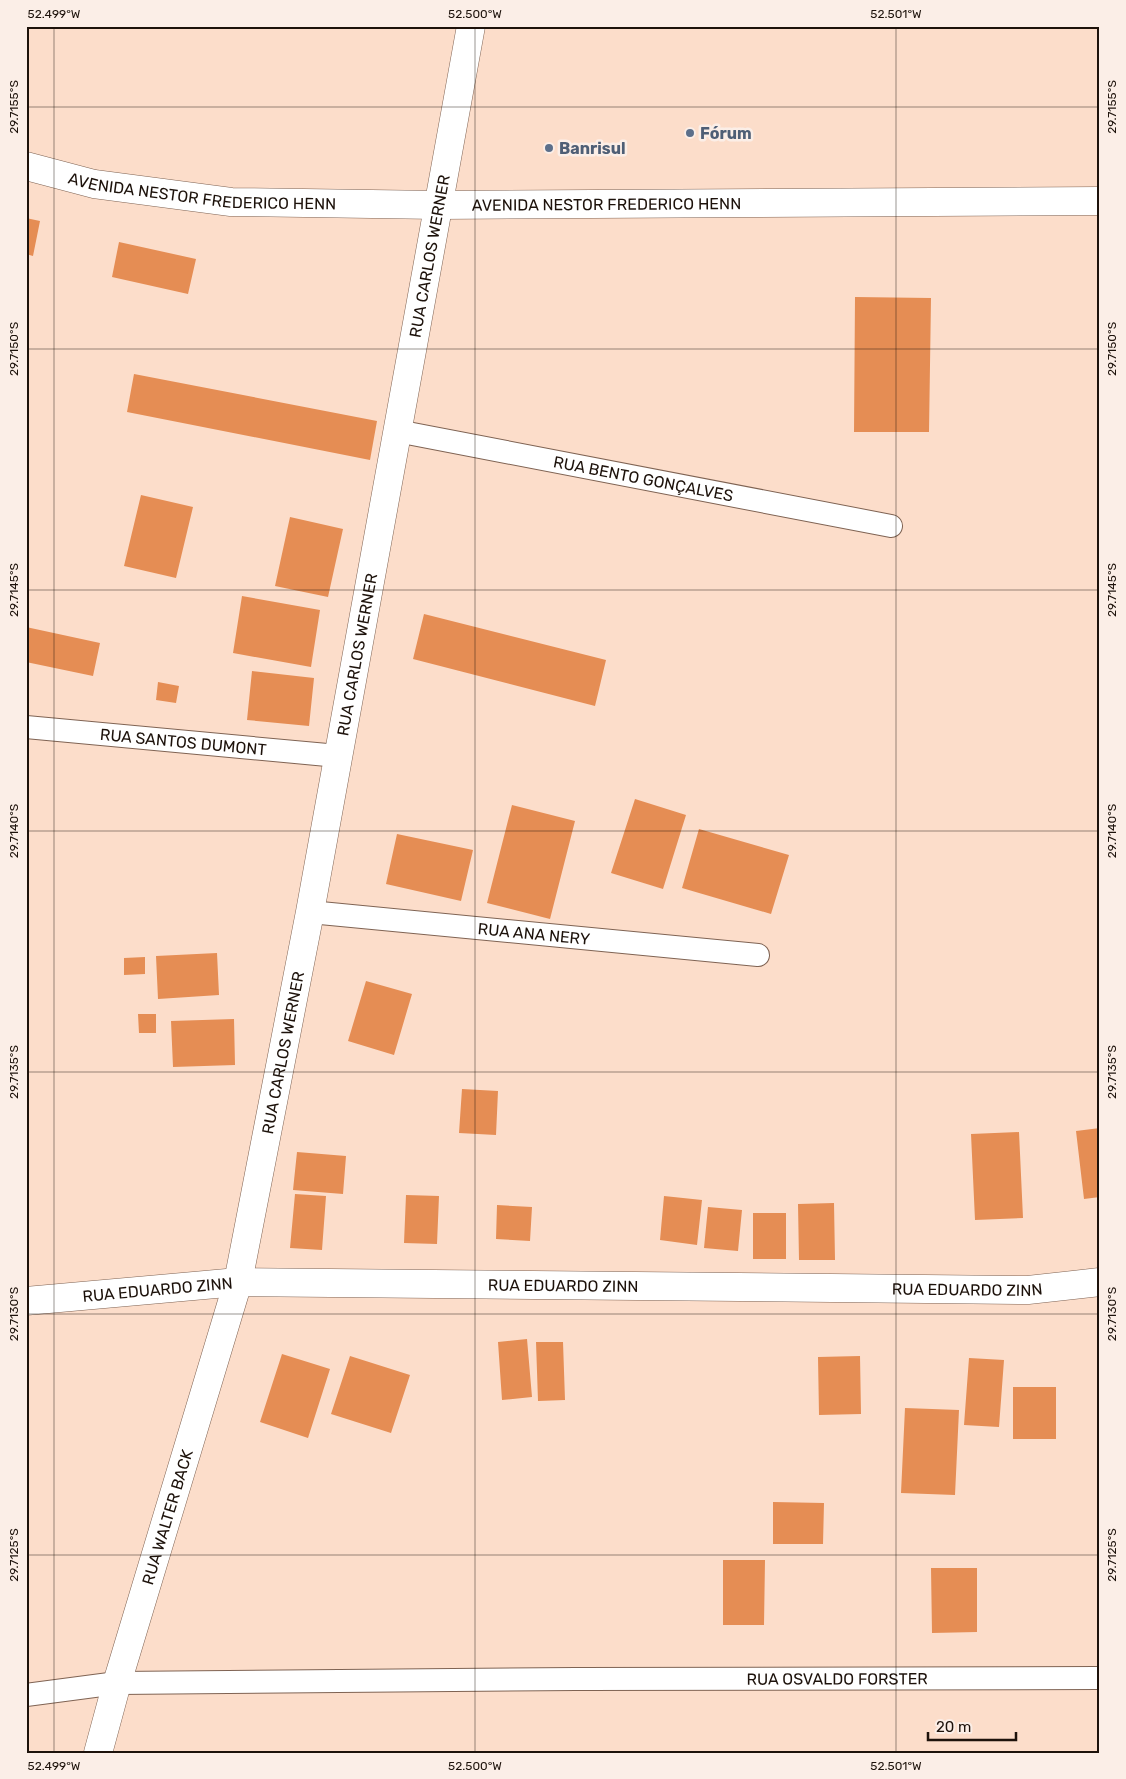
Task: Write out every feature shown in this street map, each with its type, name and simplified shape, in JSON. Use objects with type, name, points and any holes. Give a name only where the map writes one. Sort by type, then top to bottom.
[{"type":"street","name":"RUA CARLOS WERNER","points":[[238,1282],[310,912],[471,26]]},
{"type":"street","name":"AVENIDA NESTOR FREDERICO HENN","points":[[26,166],[94,184],[231,202],[438,205],[1100,201]]},
{"type":"street","name":"RUA BENTO GONÇALVES","points":[[397,430],[891,526]]},
{"type":"street","name":"RUA SANTOS DUMONT","points":[[26,727],[338,756]]},
{"type":"street","name":"RUA ANA NERY","points":[[310,912],[758,955]]},
{"type":"street","name":"RUA EDUARDO ZINN","points":[[26,1300],[238,1282],[1028,1290],[1100,1282]]},
{"type":"street","name":"RUA WALTER BACK","points":[[98,1753],[117,1683],[238,1282]]},
{"type":"street","name":"RUA OSVALDO FORSTER","points":[[26,1694],[117,1683],[1100,1678]]},
{"type":"building","points":[[26,218],[40,221],[33,256],[26,254]]},
{"type":"building","points":[[119,242],[196,259],[188,294],[112,277]]},
{"type":"building","points":[[855,297],[931,298],[929,432],[854,432]]},
{"type":"building","points":[[134,374],[377,421],[370,460],[127,412]]},
{"type":"building","points":[[141,495],[193,507],[176,578],[124,566]]},
{"type":"building","points":[[290,517],[343,529],[328,597],[275,586]]},
{"type":"building","points":[[242,596],[320,610],[311,667],[233,653]]},
{"type":"building","points":[[424,614],[606,660],[595,706],[413,659]]},
{"type":"building","points":[[26,627],[100,643],[93,676],[26,662]]},
{"type":"building","points":[[252,671],[314,678],[309,726],[247,720]]},
{"type":"building","points":[[158,682],[179,686],[176,703],[156,700]]},
{"type":"building","points":[[635,799],[686,815],[663,889],[611,873]]},
{"type":"building","points":[[512,805],[575,821],[550,919],[487,903]]},
{"type":"building","points":[[699,829],[789,855],[771,914],[682,888]]},
{"type":"building","points":[[397,834],[473,850],[461,901],[386,884]]},
{"type":"building","points":[[217,953],[219,995],[158,999],[156,956]]},
{"type":"building","points":[[145,957],[145,974],[124,975],[124,958]]},
{"type":"building","points":[[366,981],[412,994],[394,1055],[348,1041]]},
{"type":"building","points":[[138,1014],[156,1014],[156,1033],[139,1033]]},
{"type":"building","points":[[234,1019],[235,1065],[173,1067],[171,1021]]},
{"type":"building","points":[[462,1089],[498,1091],[496,1135],[459,1133]]},
{"type":"building","points":[[1100,1128],[1100,1197],[1084,1199],[1076,1131]]},
{"type":"building","points":[[1019,1132],[1023,1218],[975,1220],[971,1134]]},
{"type":"building","points":[[297,1152],[346,1156],[343,1194],[293,1190]]},
{"type":"building","points":[[295,1194],[326,1196],[322,1250],[290,1248]]},
{"type":"building","points":[[406,1195],[439,1196],[437,1244],[404,1243]]},
{"type":"building","points":[[664,1196],[702,1200],[697,1245],[660,1240]]},
{"type":"building","points":[[834,1203],[835,1260],[799,1260],[798,1204]]},
{"type":"building","points":[[497,1205],[532,1207],[530,1241],[496,1239]]},
{"type":"building","points":[[708,1207],[742,1210],[738,1251],[704,1248]]},
{"type":"building","points":[[753,1213],[786,1213],[786,1259],[753,1259]]},
{"type":"building","points":[[527,1339],[532,1397],[502,1400],[498,1342]]},
{"type":"building","points":[[536,1342],[563,1342],[565,1400],[538,1401]]},
{"type":"building","points":[[282,1354],[330,1369],[308,1438],[260,1422]]},
{"type":"building","points":[[350,1356],[410,1375],[391,1433],[331,1414]]},
{"type":"building","points":[[860,1356],[861,1414],[819,1415],[818,1357]]},
{"type":"building","points":[[969,1358],[1004,1360],[999,1427],[964,1425]]},
{"type":"building","points":[[1013,1387],[1056,1387],[1056,1439],[1013,1439]]},
{"type":"building","points":[[905,1408],[959,1410],[955,1495],[901,1493]]},
{"type":"building","points":[[773,1502],[824,1503],[823,1544],[773,1544]]},
{"type":"building","points":[[723,1560],[765,1560],[764,1625],[723,1625]]},
{"type":"building","points":[[931,1568],[977,1568],[977,1632],[932,1633]]},
{"type":"place","name":"Fórum","points":[[690,133]]},
{"type":"place","name":"Banrisul","points":[[549,148]]}]
